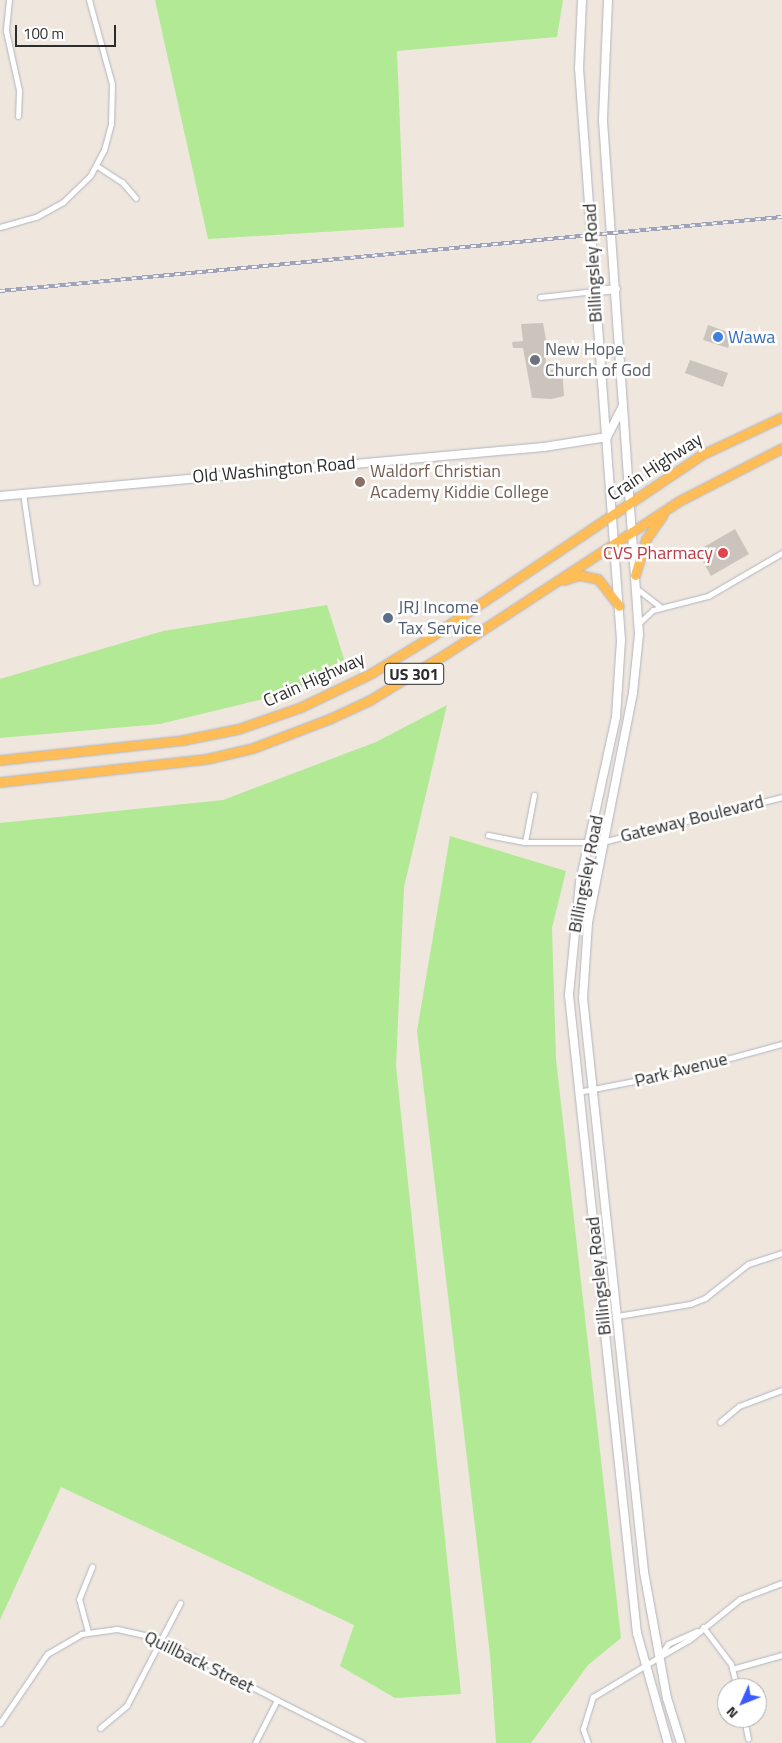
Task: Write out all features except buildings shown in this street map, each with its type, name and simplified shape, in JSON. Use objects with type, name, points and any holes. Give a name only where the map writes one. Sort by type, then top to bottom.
[{"type":"highway","name":"Crain Highway","points":[[0,760],[183,740],[238,729],[301,707],[407,652],[701,455],[782,417]]},
{"type":"highway","name":"US 301","points":[[0,782],[206,758],[285,737],[377,696],[550,585],[615,540],[679,501],[782,448]]},
{"type":"highway","points":[[635,575],[650,531],[679,501]]},
{"type":"highway","points":[[550,585],[579,574],[590,575],[604,584],[619,606]]},
{"type":"main road","name":"Billingsley Road","points":[[582,0],[579,68],[614,514],[619,606],[616,717],[580,882],[569,977],[578,1092],[631,1579],[644,1668],[668,1743]]},
{"type":"main road","name":"Billingsley Road","points":[[608,0],[603,121],[624,399],[630,531],[639,623],[633,693],[602,842],[584,957],[582,998],[590,1090],[617,1316],[644,1572],[659,1657],[681,1743]]},
{"type":"main road","points":[[595,291],[616,289]]},
{"type":"main road","points":[[607,437],[624,399]]},
{"type":"main road","name":"Old Washington Road","points":[[0,496],[544,447],[607,437]]},
{"type":"street","points":[[9,0],[6,31],[19,90],[18,116]]},
{"type":"street","points":[[0,227],[49,211],[73,194],[97,166],[109,136],[113,98],[105,53],[89,0]]},
{"type":"street","points":[[97,166],[122,182],[136,198]]},
{"type":"street","points":[[540,297],[595,291]]},
{"type":"street","points":[[23,493],[36,582]]},
{"type":"street","points":[[639,623],[660,607],[708,596],[782,553]]},
{"type":"street","points":[[636,588],[660,607]]},
{"type":"street","points":[[524,842],[534,795]]},
{"type":"street","name":"Gateway Boulevard","points":[[488,835],[524,842],[602,842],[782,797]]},
{"type":"street","name":"Park Avenue","points":[[578,1092],[675,1073],[782,1044]]},
{"type":"street","points":[[617,1316],[690,1304],[705,1298],[748,1264],[782,1253]]},
{"type":"street","points":[[720,1422],[739,1406],[782,1390]]},
{"type":"street","points":[[88,1632],[79,1599],[92,1566]]},
{"type":"street","points":[[588,1743],[583,1729],[593,1697],[644,1668],[659,1657],[668,1644],[697,1631],[740,1599],[782,1582]]},
{"type":"street","points":[[100,1728],[127,1705],[180,1603]]},
{"type":"street","points":[[703,1627],[732,1669],[734,1678]]},
{"type":"street","name":"Quillback Street","points":[[0,1722],[40,1661],[54,1649],[88,1632],[129,1630],[161,1640],[347,1737],[362,1743]]},
{"type":"street","points":[[732,1669],[782,1655]]},
{"type":"street","points":[[255,1743],[277,1700]]},
{"type":"street","points":[[746,1728],[748,1739]]},
{"type":"street","points":[[344,1743],[347,1737]]},
{"type":"green space","points":[[155,0],[563,0],[557,37],[397,51],[404,227],[208,239]]},
{"type":"green space","points":[[327,605],[345,662],[292,692],[160,724],[0,738],[0,679],[163,631]]},
{"type":"green space","points":[[447,705],[404,887],[396,1066],[461,1694],[395,1698],[340,1666],[354,1625],[61,1487],[0,1620],[0,823],[223,800],[376,742]]},
{"type":"green space","points":[[450,836],[566,871],[552,928],[556,1059],[621,1638],[588,1665],[531,1743],[496,1743],[490,1655],[417,1031]]},
{"type":"railway","points":[[0,291],[782,217]]},
{"type":"place","name":"Wawa","points":[[718,337]]},
{"type":"place","name":"New Hope Church of God","points":[[535,360]]},
{"type":"place","name":"Waldorf Christian Academy Kiddie College","points":[[360,482]]},
{"type":"place","name":"CVS Pharmacy","points":[[723,553]]},
{"type":"place","name":"JRJ Income Tax Service","points":[[388,618]]}]
